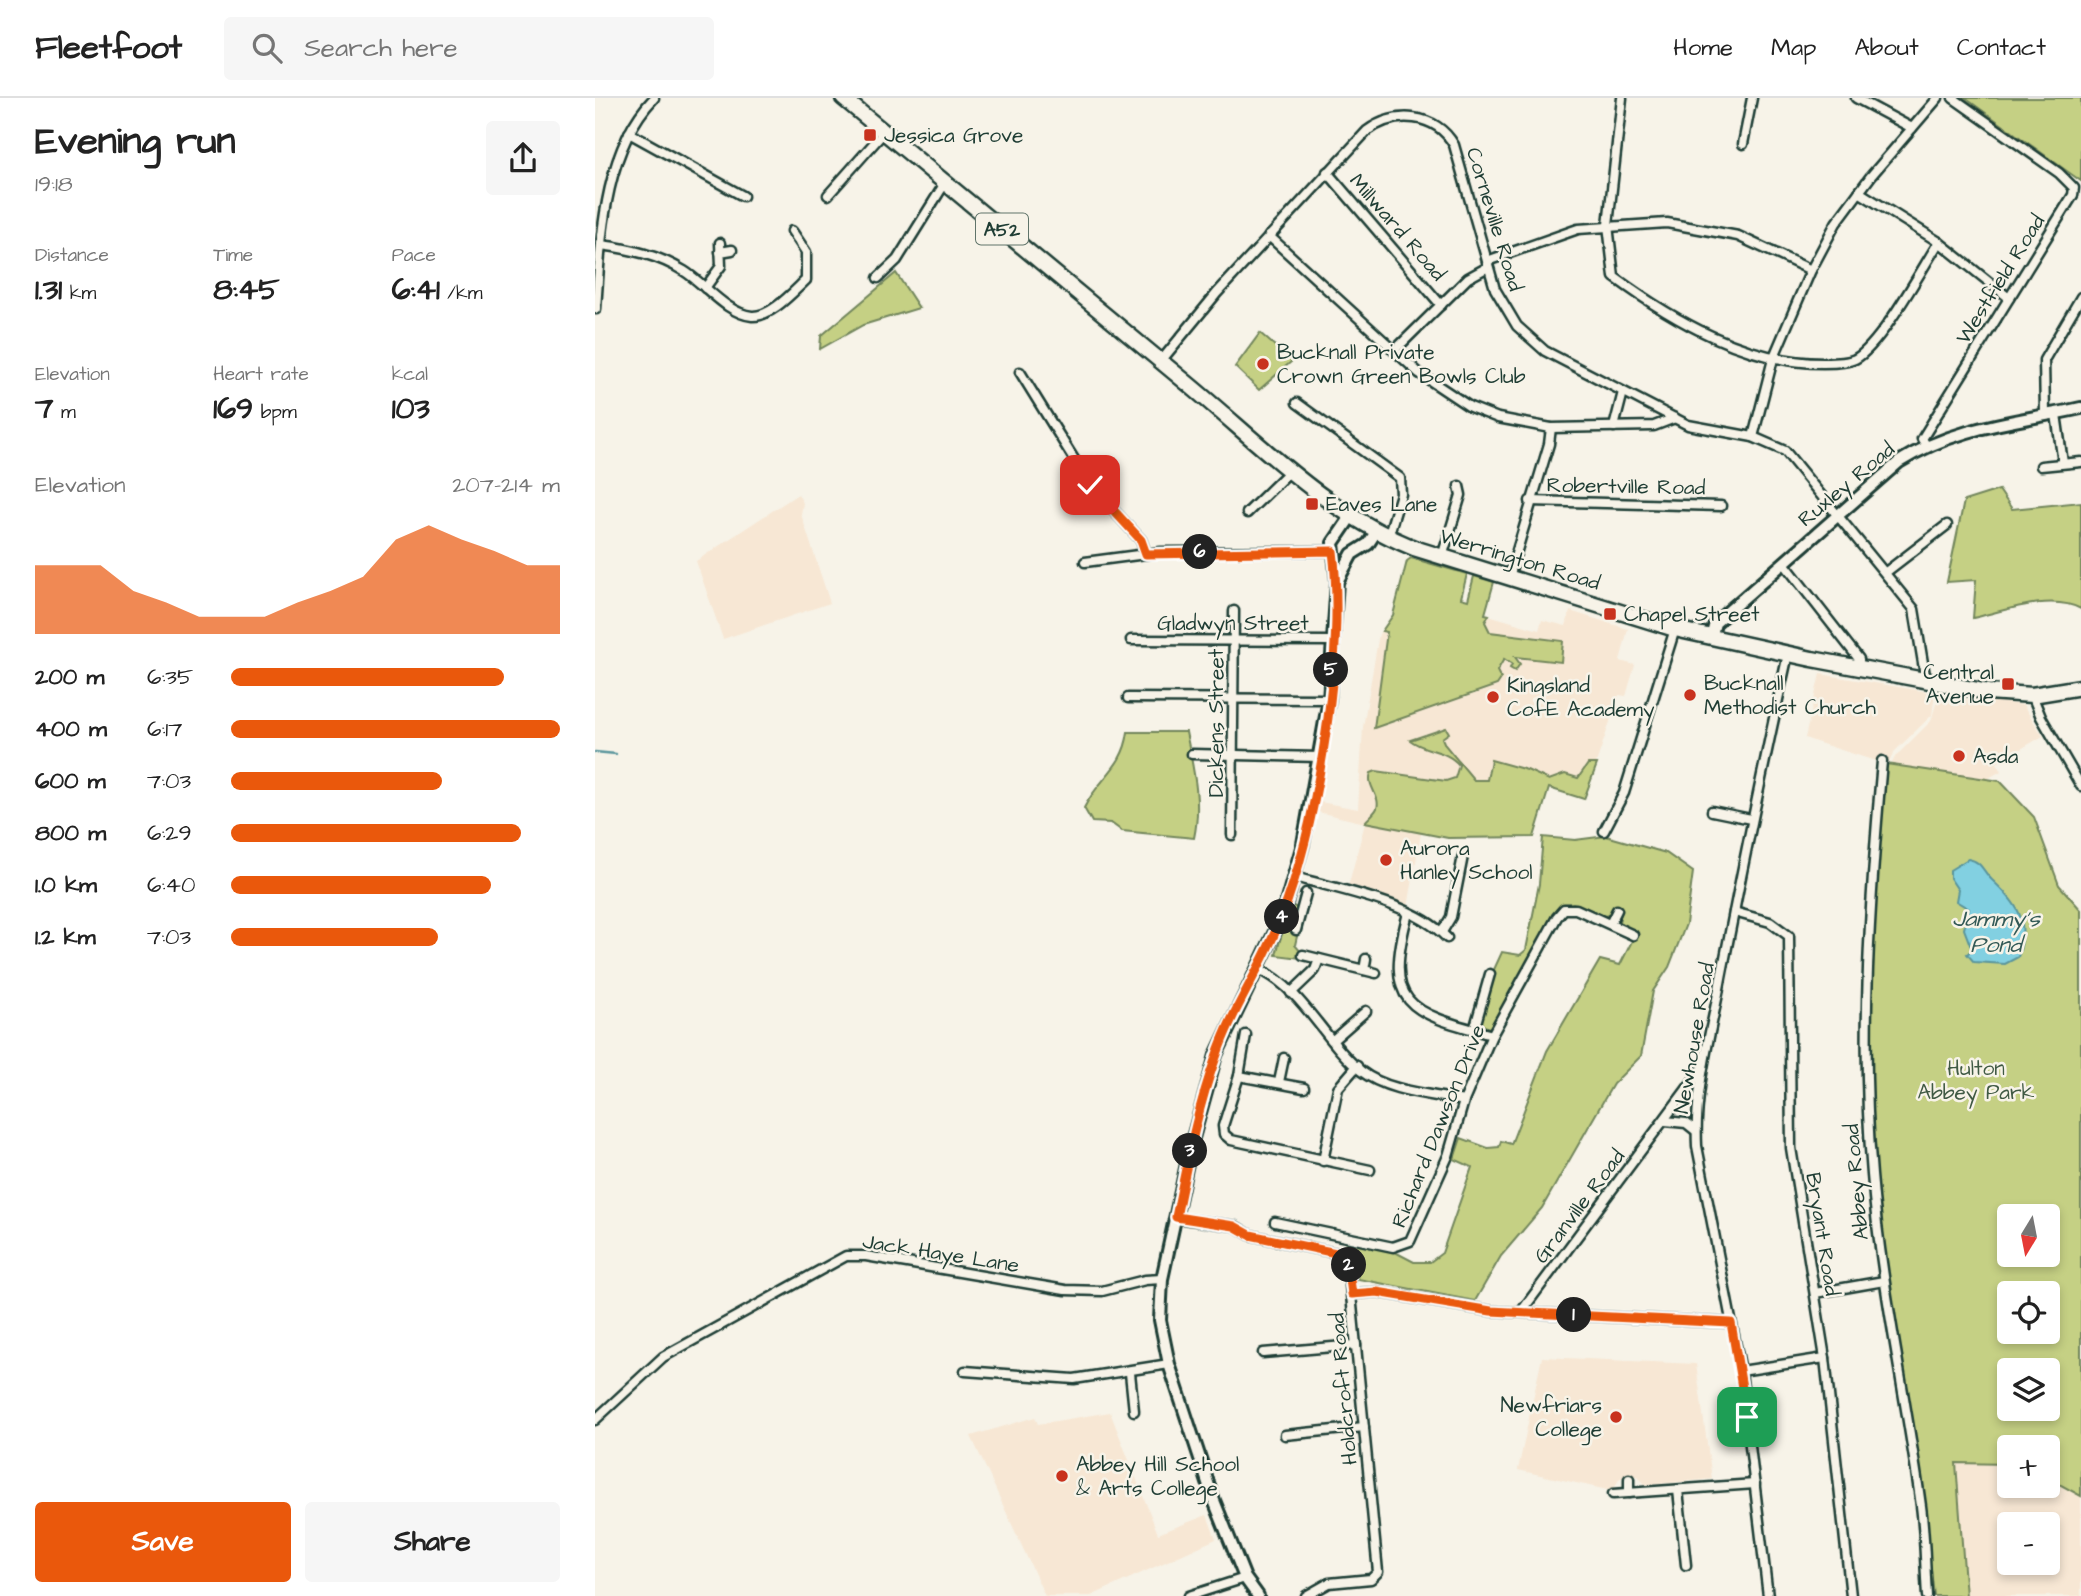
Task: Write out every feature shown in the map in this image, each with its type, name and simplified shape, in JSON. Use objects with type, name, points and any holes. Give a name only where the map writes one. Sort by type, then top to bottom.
[{"type":"highway","name":"Werrington Road","points":[[843,98],[1161,361],[1289,472],[1350,517],[1382,535],[1442,557],[1711,638],[1926,682],[1998,693],[2032,695],[2081,687]]},
{"type":"street","points":[[596,309],[601,295],[599,240],[615,173],[635,120],[654,98]]},
{"type":"street","points":[[1622,98],[1608,225],[1614,277],[1644,299],[1712,336],[1773,359],[1806,363],[1854,359],[1875,340],[1939,242]]},
{"type":"street","points":[[1743,144],[1752,98]]},
{"type":"street","points":[[1856,98],[1912,128]]},
{"type":"street","points":[[1753,437],[1773,359],[1811,270],[1836,223],[1938,98]]},
{"type":"street","name":"Westfield Road","points":[[1926,445],[1922,439],[2073,195],[2074,188],[2060,174],[1952,98]]},
{"type":"street","name":"Corneville Road","points":[[1161,361],[1269,236],[1367,131],[1382,121],[1412,117],[1431,123],[1445,133],[1454,145],[1487,264],[1501,302],[1526,336],[1545,351],[1691,426],[1753,437],[1789,455],[1887,572],[1914,609],[1926,682]]},
{"type":"street","points":[[828,195],[884,132]]},
{"type":"street","points":[[629,133],[743,196]]},
{"type":"street","name":"Millward Road","points":[[1328,172],[1441,305]]},
{"type":"street","points":[[879,278],[897,260],[945,183]]},
{"type":"street","points":[[1859,192],[1939,242],[2009,298]]},
{"type":"street","points":[[1394,351],[1487,264],[1578,229],[1667,223],[1738,236],[1811,270]]},
{"type":"street","points":[[599,240],[654,256],[685,271],[705,288],[751,316],[764,313],[806,280],[806,252],[792,231]]},
{"type":"street","points":[[1269,236],[1429,381],[1470,407],[1505,420],[1551,428],[1660,425],[1675,418]]},
{"type":"street","points":[[705,288],[722,266],[720,247],[732,250]]},
{"type":"street","points":[[2063,463],[2051,414],[2044,360],[2081,297]]},
{"type":"street","points":[[1020,372],[1090,485],[1141,540],[1146,554]]},
{"type":"street","points":[[1614,427],[1623,391]]},
{"type":"street","points":[[1297,403],[1400,478],[1401,494],[1382,535],[1352,554],[1337,582]]},
{"type":"street","name":"Ruxley Road","points":[[1711,638],[1715,623],[1837,514],[1899,462],[1926,445],[1979,426],[2081,408]]},
{"type":"street","points":[[1509,577],[1549,444],[1551,428]]},
{"type":"street","points":[[2042,466],[2081,462]]},
{"type":"street","points":[[1247,513],[1289,472]]},
{"type":"street","points":[[1442,557],[1461,495],[1459,486]]},
{"type":"street","name":"Robertville Road","points":[[1530,501],[1721,506]]},
{"type":"street","points":[[1258,1596],[1245,1578],[1213,1498],[1169,1364],[1160,1320],[1162,1279],[1191,1145],[1216,1055],[1260,967],[1295,877],[1321,757],[1329,699],[1337,582],[1333,551],[1338,534],[1350,517]]},
{"type":"street","points":[[1887,572],[1947,525]]},
{"type":"street","points":[[1086,562],[1146,554],[1333,551]]},
{"type":"street","points":[[1784,563],[1859,659],[1859,669]]},
{"type":"street","name":"Dickens Street","points":[[1232,835],[1234,611]]},
{"type":"street","points":[[1604,831],[1624,793],[1675,629]]},
{"type":"street","name":"Gladwyn Street","points":[[1131,640],[1334,641]]},
{"type":"street","name":"Newhouse Road","points":[[1768,1596],[1741,1371],[1696,1131],[1703,1067],[1751,819],[1788,654]]},
{"type":"street","points":[[2032,695],[2041,717],[2081,786]]},
{"type":"street","points":[[1128,698],[1329,699]]},
{"type":"street","points":[[1192,754],[1321,757]]},
{"type":"street","name":"Abbey Road","points":[[1882,761],[1869,932],[1865,1081],[1872,1177],[1884,1281],[1921,1508],[1927,1596]]},
{"type":"street","points":[[1712,811],[1751,819]]},
{"type":"street","points":[[1295,877],[1408,913],[1445,935],[1463,856]]},
{"type":"street","points":[[1296,930],[1306,893]]},
{"type":"street","points":[[1288,898],[1303,903]]},
{"type":"street","name":"Richard Dawson Drive","points":[[1275,1222],[1393,1247],[1411,1241],[1448,1156],[1464,1101],[1492,1035],[1564,909],[1576,909],[1633,935]]},
{"type":"street","points":[[1610,924],[1617,910]]},
{"type":"street","name":"Bryant Road","points":[[1734,912],[1770,922],[1789,936],[1791,1149],[1825,1358],[1851,1596]]},
{"type":"street","points":[[1408,913],[1397,971],[1404,994],[1427,1015],[1492,1035]]},
{"type":"street","points":[[1303,955],[1376,973]]},
{"type":"street","points":[[1291,993],[1315,970],[1319,959]]},
{"type":"street","points":[[1364,970],[1366,959]]},
{"type":"street","points":[[1260,967],[1291,993],[1357,1066],[1387,1084],[1464,1101]]},
{"type":"street","points":[[1474,1030],[1490,974]]},
{"type":"street","points":[[1332,1040],[1366,1011]]},
{"type":"street","points":[[1246,1035],[1240,1076],[1223,1126],[1224,1134],[1231,1140],[1370,1170]]},
{"type":"street","points":[[1279,1082],[1284,1058]]},
{"type":"street","points":[[1323,1161],[1338,1088],[1357,1066]]},
{"type":"street","name":"Granville Road","points":[[1521,1312],[1703,1067]]},
{"type":"street","points":[[1240,1076],[1304,1088]]},
{"type":"street","points":[[1665,1121],[1686,1123],[1696,1131]]},
{"type":"street","name":"Holdcroft Road","points":[[1176,1217],[1234,1226],[1250,1235],[1336,1253],[1348,1264],[1378,1572],[1371,1579],[1329,1583],[1306,1596]]},
{"type":"street","name":"Jack Haye Lane","points":[[595,1420],[663,1357],[846,1256],[866,1256],[1065,1290],[1103,1291],[1145,1280],[1162,1279]]},
{"type":"street","points":[[1815,1293],[1884,1281]]},
{"type":"street","points":[[1352,1294],[1377,1292],[1491,1311],[1731,1323]]},
{"type":"street","points":[[1263,1353],[1356,1345]]},
{"type":"street","points":[[1741,1371],[1825,1358]]},
{"type":"street","points":[[965,1371],[1074,1379],[1130,1373],[1169,1364]]},
{"type":"street","points":[[1130,1373],[1134,1411]]},
{"type":"street","points":[[1285,1435],[1364,1427]]},
{"type":"street","points":[[1629,1479],[1629,1493]]},
{"type":"street","points":[[1613,1494],[1755,1484]]},
{"type":"street","points":[[1678,1490],[1686,1565]]},
{"type":"street","points":[[1189,1596],[1245,1578]]},
{"type":"shaded area","points":[[798,494],[803,503],[801,514],[830,603],[723,639],[696,561]]},
{"type":"shaded area","name":"Kingsland CofE Academy","points":[[1411,558],[1467,574],[1461,598],[1468,600],[1474,576],[1494,582],[1485,614],[1539,630],[1542,620],[1566,626],[1570,611],[1628,629],[1620,661],[1635,665],[1626,696],[1619,695],[1584,799],[1549,788],[1534,837],[1448,838],[1421,833],[1408,907],[1348,887],[1365,823],[1318,812],[1320,802],[1358,809],[1363,727],[1379,634],[1393,615],[1407,561]]},
{"type":"shaded area","points":[[1820,674],[1935,693],[1932,715],[1894,752],[1888,765],[1805,738]]},
{"type":"shaded area","points":[[1939,694],[2023,705],[2043,736],[1997,763],[2001,771],[1987,779],[1891,765],[1895,757],[1931,721]]},
{"type":"shaded area","name":"Newfriars College","points":[[1542,1357],[1696,1364],[1712,1479],[1646,1485],[1637,1476],[1620,1478],[1612,1491],[1518,1470]]},
{"type":"shaded area","name":"Abbey Hill School & Arts College","points":[[1110,1412],[1158,1534],[1207,1515],[1216,1539],[1091,1596],[1045,1596],[971,1436],[1035,1417],[1038,1424]]},
{"type":"shaded area","points":[[1956,1463],[1997,1464],[1997,1498],[2060,1498],[2060,1485],[2081,1496],[2081,1596],[1966,1596]]},
{"type":"green space","points":[[1965,98],[2081,98],[2081,181],[2071,174]]},
{"type":"green space","points":[[896,273],[919,308],[863,325],[820,349],[821,336]]},
{"type":"green space","name":"Bucknall Private Crown Green Bowls Club","points":[[1260,333],[1292,361],[1259,390],[1235,367]]},
{"type":"green space","points":[[1999,490],[2012,509],[2081,502],[2081,609],[2056,603],[2042,603],[1973,618],[1976,580],[1947,582],[1964,501]]},
{"type":"green space","points":[[1411,558],[1467,574],[1461,598],[1468,600],[1474,576],[1494,582],[1485,614],[1489,615],[1485,622],[1490,632],[1563,641],[1561,662],[1515,657],[1520,664],[1515,671],[1510,668],[1512,664],[1504,659],[1497,671],[1501,679],[1497,685],[1374,728],[1387,632],[1382,631],[1393,615],[1407,561]]},
{"type":"green space","points":[[1446,728],[1449,733],[1442,738],[1445,745],[1474,780],[1487,780],[1491,760],[1527,770],[1549,780],[1565,774],[1578,778],[1588,764],[1597,764],[1584,799],[1549,788],[1534,837],[1448,838],[1365,822],[1378,804],[1370,782],[1371,773],[1376,771],[1446,781],[1455,778],[1459,765],[1454,760],[1410,740]]},
{"type":"green space","points":[[1128,732],[1186,732],[1197,798],[1194,838],[1122,831],[1111,823],[1092,822],[1084,808],[1116,764]]},
{"type":"green space","name":"Hulton Abbey Park","points":[[1886,764],[2000,781],[2034,817],[2059,885],[2081,910],[2081,1496],[2060,1485],[2060,1435],[1997,1435],[1997,1464],[1956,1463],[1966,1596],[1934,1596],[1880,1229],[1870,1074],[1873,918]]},
{"type":"green space","points":[[1606,836],[1666,853],[1693,872],[1686,924],[1669,967],[1653,991],[1641,1056],[1613,1084],[1542,1208],[1501,1256],[1475,1301],[1358,1279],[1355,1260],[1344,1241],[1395,1252],[1414,1262],[1430,1262],[1442,1253],[1472,1167],[1454,1159],[1461,1138],[1488,1148],[1499,1147],[1501,1141],[1511,1144],[1547,1051],[1600,960],[1620,965],[1635,940],[1638,933],[1619,922],[1622,908],[1615,905],[1609,915],[1604,916],[1573,903],[1561,907],[1493,1024],[1489,1028],[1482,1025],[1480,1021],[1491,976],[1502,952],[1520,955],[1526,950],[1539,884],[1543,837],[1575,840]]},
{"type":"green space","points":[[1290,904],[1297,908],[1293,930],[1298,932],[1295,945],[1301,952],[1300,958],[1276,955]]},
{"type":"water","name":"Jammy's Pond","points":[[1968,859],[1979,864],[2009,897],[2019,914],[2023,933],[2018,957],[2005,964],[1974,962],[1967,954],[1972,950],[1964,929],[1969,909],[1956,901],[1958,890],[1950,878],[1950,870]]},
{"type":"waterway","points":[[595,752],[616,754]]},
{"type":"place","name":"Jessica Grove","points":[[870,135]]},
{"type":"place","name":"Bucknall Private Crown Green Bowls Club","points":[[1263,364]]},
{"type":"place","name":"Eaves Lane","points":[[1312,504]]},
{"type":"place","name":"Chapel Street","points":[[1610,614]]},
{"type":"place","name":"Central Avenue","points":[[2008,684]]},
{"type":"place","name":"Bucknall Methodist Church","points":[[1690,695]]},
{"type":"place","name":"Kingsland CofE Academy","points":[[1493,697]]},
{"type":"place","name":"Asda","points":[[1959,756]]},
{"type":"place","name":"Aurora Hanley School","points":[[1386,860]]},
{"type":"place","name":"Newfriars College","points":[[1616,1417]]},
{"type":"place","name":"Abbey Hill School & Arts College","points":[[1062,1476]]},
{"type":"route","points":[[1090,485],[1141,540],[1146,554],[1333,551],[1337,582],[1329,699],[1321,757],[1295,877],[1282,917],[1261,965],[1216,1055],[1198,1116],[1176,1217],[1234,1226],[1250,1235],[1336,1253],[1344,1257],[1348,1264],[1352,1294],[1377,1292],[1491,1311],[1731,1323],[1747,1417]]}]
